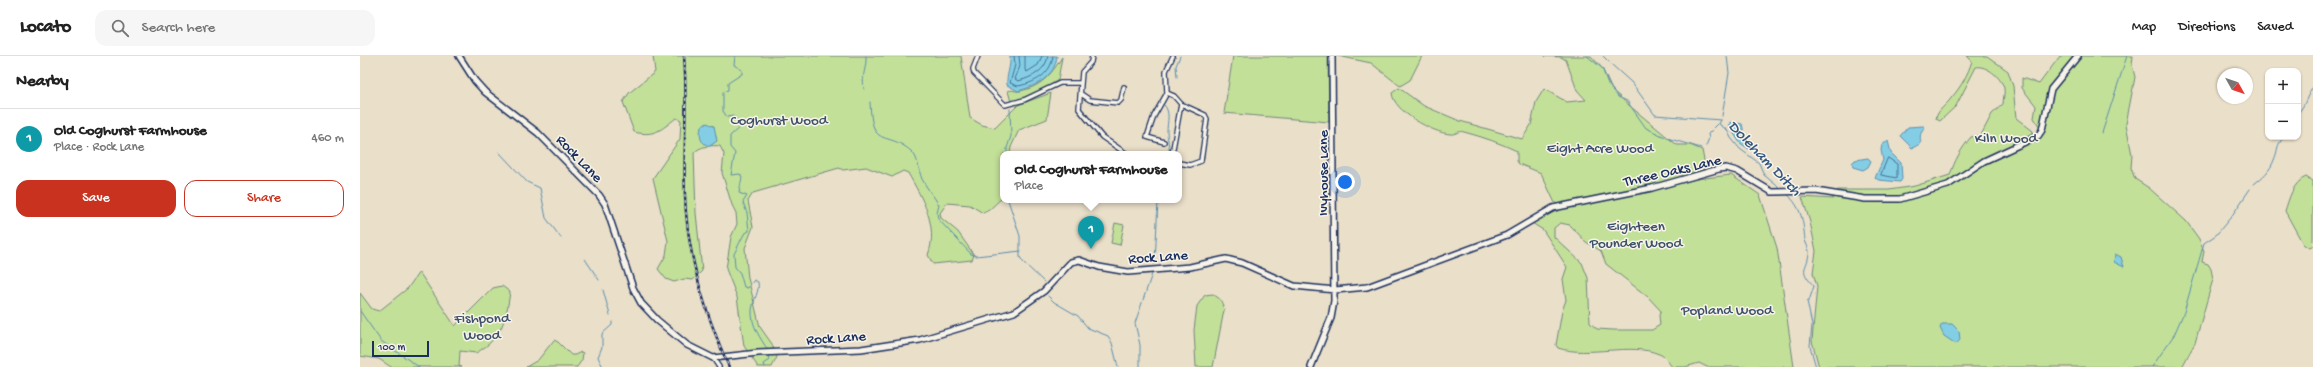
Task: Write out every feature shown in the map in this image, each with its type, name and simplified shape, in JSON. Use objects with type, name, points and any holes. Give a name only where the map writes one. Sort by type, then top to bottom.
[{"type":"street","name":"Rock Lane","points":[[459,56],[475,81],[485,92],[538,133],[606,204],[633,288],[641,303],[657,320],[687,345],[713,358],[769,353],[862,348],[920,340],[1014,312],[1044,292],[1071,262],[1079,260],[1099,267],[1128,272],[1190,267],[1226,260],[1242,263],[1294,286],[1335,290]]},
{"type":"street","points":[[978,56],[973,69],[1005,105],[1024,100],[1060,83],[1081,83]]},
{"type":"street","points":[[1092,56],[1091,62],[1082,72],[1081,112],[1102,137],[1123,151]]},
{"type":"street","points":[[1164,142],[1147,137],[1154,116],[1167,93],[1166,72],[1173,56]]},
{"type":"street","name":"Ivyhouse Lane","points":[[1311,367],[1331,318],[1335,290],[1332,56]]},
{"type":"street","name":"Three Oaks Lane","points":[[1335,290],[1367,287],[1380,284],[1418,267],[1506,235],[1553,208],[1652,188],[1719,169],[1726,168],[1737,171],[1764,189],[1781,192],[1816,191],[1865,199],[1893,200],[1912,197],[1948,185],[1979,164],[2038,136],[2042,130],[2051,89],[2078,56]]},
{"type":"street","points":[[1081,94],[1090,100],[1118,103],[1124,87]]},
{"type":"street","points":[[1167,93],[1174,96],[1181,104],[1205,114],[1207,119],[1200,161],[1190,165],[1182,164]]},
{"type":"street","points":[[1173,151],[1181,104]]},
{"type":"street","points":[[713,358],[719,367]]},
{"type":"green space","name":"Coghurst Wood","points":[[653,56],[961,56],[970,118],[982,125],[995,128],[1018,105],[1051,93],[1047,119],[1019,130],[1010,151],[1000,151],[1000,200],[989,210],[983,213],[970,205],[947,203],[940,213],[941,218],[958,232],[974,255],[972,260],[933,264],[928,255],[931,244],[931,233],[927,212],[919,192],[908,173],[903,171],[892,177],[866,167],[843,170],[839,168],[753,193],[748,201],[753,227],[745,248],[748,278],[760,327],[772,344],[777,357],[772,367],[758,367],[744,346],[737,297],[726,269],[731,237],[737,224],[736,213],[722,173],[724,154],[720,146],[702,147],[694,153],[696,213],[702,271],[693,280],[684,279],[674,282],[666,279],[658,269],[666,255],[668,241],[653,178],[680,139],[681,120],[676,118],[661,129],[652,133],[647,134],[634,132],[623,102],[629,93],[655,72]]},
{"type":"green space","points":[[1233,56],[1328,56],[1329,122],[1224,113]]},
{"type":"green space","points":[[1338,56],[1422,56],[1410,80],[1400,86],[1371,63]]},
{"type":"green space","name":"Eight Acre Wood","points":[[1544,56],[1591,56],[1602,68],[1612,90],[1631,107],[1677,145],[1690,145],[1702,150],[1705,166],[1701,173],[1672,182],[1561,205],[1555,203],[1541,173],[1519,164],[1517,161],[1517,151],[1471,134],[1459,132],[1452,134],[1434,130],[1406,114],[1394,100],[1392,93],[1399,88],[1424,106],[1460,121],[1522,139],[1531,125],[1536,102],[1544,89],[1567,102],[1586,100],[1577,90],[1566,60],[1561,57]]},
{"type":"green space","name":"Kiln Wood","points":[[1967,56],[1987,56],[2008,71],[2013,86],[2016,118],[2033,131],[2031,144],[2042,135],[2045,125],[2039,126],[2034,118],[2036,106],[2022,88],[2022,78],[2039,84],[2060,56],[2133,56],[2132,65],[2135,77],[2126,124],[2132,155],[2131,168],[2135,179],[2149,188],[2186,221],[2199,239],[2204,251],[2202,262],[2208,264],[2211,269],[2213,279],[2195,343],[2182,367],[1819,367],[1812,341],[1817,286],[1813,273],[1816,251],[1810,222],[1802,197],[1833,199],[1832,195],[1838,190],[1889,190],[1915,186],[1950,175],[1954,164],[1967,141],[1971,137],[1981,135],[1992,114],[2003,104],[2004,88],[2000,80],[1988,70],[1976,67],[1956,106],[1940,121],[1936,119],[1940,110],[1950,100],[1966,75],[1972,61]]},
{"type":"green space","points":[[1062,57],[1058,80],[1033,97],[1011,102],[1008,91],[1020,91],[1034,87],[1049,75]]},
{"type":"green space","points":[[1731,175],[1760,195],[1777,248],[1794,367],[1707,367],[1699,363],[1685,367],[1672,367],[1663,356],[1659,354],[1636,349],[1570,351],[1558,348],[1556,345],[1562,311],[1566,300],[1563,279],[1567,267],[1543,230],[1532,223],[1533,221],[1564,208],[1654,190],[1696,179]],"holes":[[[1560,223],[1570,225],[1586,242],[1601,251],[1606,264],[1648,297],[1661,311],[1659,315],[1660,325],[1652,330],[1613,330],[1597,329],[1590,323],[1588,278],[1582,263],[1554,237],[1554,228]]]},
{"type":"green space","points":[[2306,177],[2313,181],[2313,239],[2312,247],[2309,248],[2303,244],[2285,211],[2295,187],[2302,179]]},
{"type":"green space","points":[[1115,223],[1124,225],[1120,245],[1111,243]]},
{"type":"green space","name":"Fishpond Wood","points":[[419,272],[455,326],[493,288],[502,286],[510,292],[507,311],[497,334],[492,341],[476,353],[460,351],[459,366],[462,367],[391,367],[379,359],[360,356],[360,293],[372,309],[379,311],[408,288]]},
{"type":"green space","points":[[1213,294],[1221,300],[1224,310],[1213,367],[1196,367],[1194,330],[1197,306],[1205,295]]},
{"type":"green space","points":[[554,340],[571,355],[581,352],[583,353],[582,360],[577,367],[526,367],[538,360]]},
{"type":"water","points":[[1010,56],[1057,56],[1053,70],[1044,80],[1018,91],[1007,85]]},
{"type":"water","points":[[1730,122],[1742,124],[1744,133],[1752,143],[1749,149],[1740,143],[1729,126]]},
{"type":"water","points":[[707,123],[714,126],[717,141],[710,146],[702,141],[700,136],[701,127]]},
{"type":"water","points":[[1908,127],[1925,127],[1920,136],[1921,142],[1912,148],[1900,136]]},
{"type":"water","points":[[1888,141],[1891,153],[1901,163],[1902,179],[1900,182],[1879,180],[1875,178],[1883,160],[1881,150],[1882,145]]},
{"type":"water","points":[[1868,158],[1871,161],[1868,167],[1863,170],[1853,167],[1852,163],[1855,160]]},
{"type":"water","points":[[2115,254],[2121,257],[2124,267],[2114,262]]},
{"type":"water","points":[[1942,324],[1952,324],[1959,331],[1960,340],[1956,344],[1944,336],[1940,328]]},
{"type":"waterway","points":[[735,56],[734,65],[742,70],[742,74],[728,83],[728,90],[723,92],[723,111],[727,117],[733,116],[742,125],[730,136],[730,147],[735,153],[731,175],[740,174],[742,177],[739,193],[747,196],[743,202],[747,213],[749,231],[744,234],[734,254],[735,267],[740,273],[744,287],[748,288],[754,280],[758,282],[758,289],[752,310],[752,316],[757,331],[768,350]]},
{"type":"waterway","points":[[864,89],[863,80],[866,56]]},
{"type":"waterway","points":[[1177,77],[1176,66],[1180,56]]},
{"type":"waterway","points":[[1587,56],[1602,68],[1608,84],[1618,97],[1627,101],[1646,128],[1667,138],[1701,148]]},
{"type":"waterway","points":[[1603,56],[1609,62]]},
{"type":"waterway","points":[[1722,116],[1729,73],[1727,56]]},
{"type":"waterway","points":[[2102,133],[2127,56]]},
{"type":"waterway","points":[[1612,65],[1632,83],[1655,115],[1721,120]]},
{"type":"waterway","points":[[2301,109],[2313,87]]},
{"type":"waterway","points":[[870,102],[871,117],[877,133],[882,137],[902,145],[914,154],[922,179],[939,205],[937,213],[938,219],[971,254],[976,256],[1021,251]]},
{"type":"waterway","points":[[1164,105],[1168,114],[1167,131],[1169,151]]},
{"type":"waterway","points":[[1007,151],[1011,136],[1010,109]]},
{"type":"waterway","name":"Doleham Ditch","points":[[1721,120],[1719,124],[1727,130],[1731,138],[1740,149],[1759,163],[1764,175],[1782,190]]},
{"type":"waterway","points":[[1706,146],[1709,138],[1708,134],[1718,124]]},
{"type":"waterway","points":[[2254,184],[2268,171],[2281,140]]},
{"type":"waterway","points":[[499,152],[527,182],[540,188],[546,218],[561,238]]},
{"type":"waterway","points":[[2152,367],[2174,335],[2184,312],[2204,243],[2216,235],[2231,217],[2250,189]]},
{"type":"waterway","name":"Doleham Ditch","points":[[1787,194],[1796,204],[1801,215],[1805,240],[1809,250],[1805,272],[1806,276],[1814,286],[1809,301],[1807,301],[1812,325],[1810,346],[1816,367]]},
{"type":"waterway","points":[[1009,203],[1020,236],[1020,257],[1023,262],[1044,282]]},
{"type":"waterway","points":[[1155,264],[1158,203]]},
{"type":"waterway","points":[[585,259],[599,280]]},
{"type":"waterway","points":[[1140,367],[1140,345],[1135,323],[1152,274]]},
{"type":"waterway","points":[[603,290],[610,315]]},
{"type":"waterway","points":[[1048,296],[1054,302],[1078,316],[1088,328],[1108,336],[1112,343],[1118,367]]},
{"type":"waterway","points":[[360,311],[381,341],[419,367]]},
{"type":"waterway","points":[[603,367],[598,357],[602,347],[602,334],[612,325],[612,322]]},
{"type":"waterway","points":[[765,367],[764,364],[770,360],[769,355]]},
{"type":"railway","points":[[684,56],[686,91],[685,196],[689,240],[693,262],[705,305],[729,367]]},
{"type":"place","name":"Old Coghurst Farmhouse","points":[[1091,249]]},
{"type":"park label","name":"Eighteen Pounder Wood","points":[[1636,234]]},
{"type":"park label","name":"Popland Wood","points":[[1727,309]]}]
